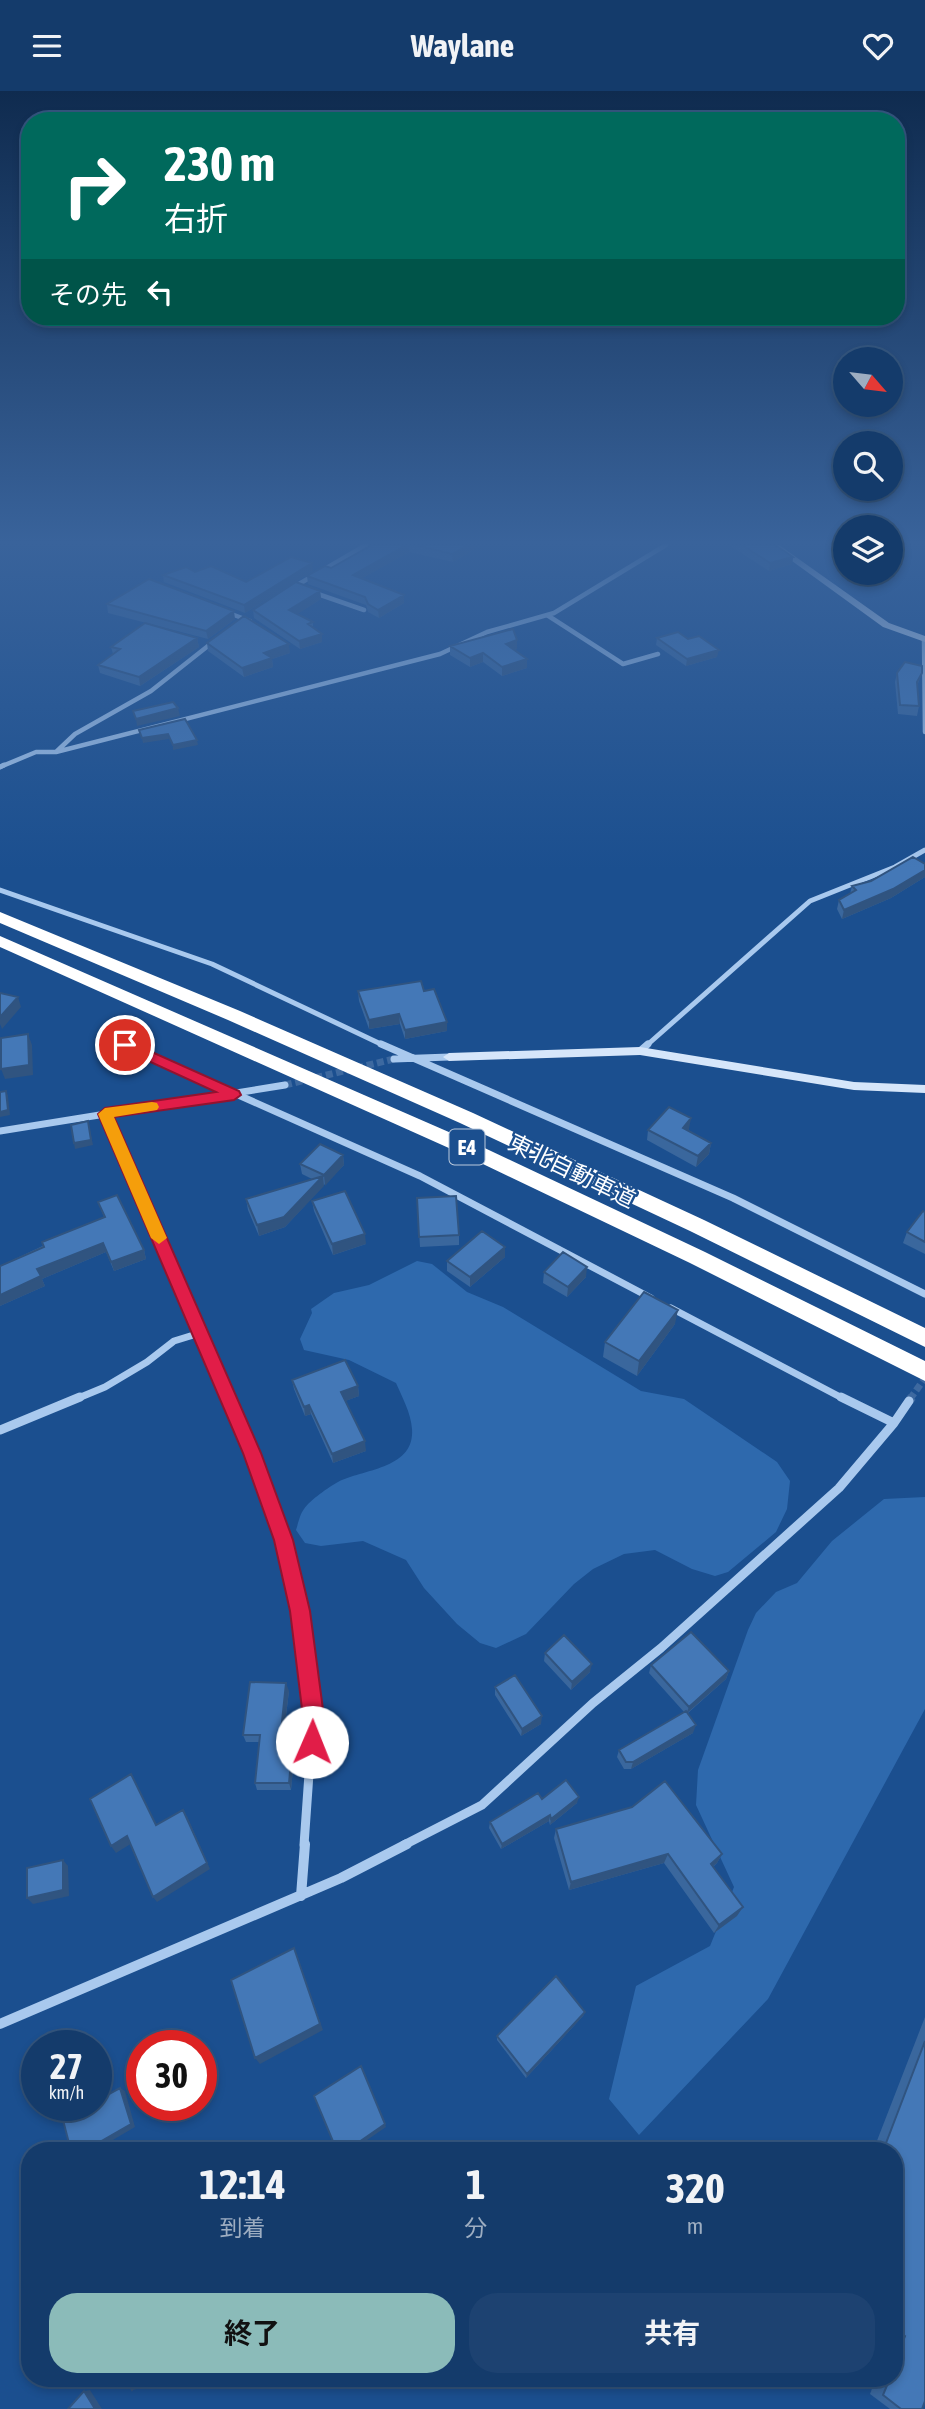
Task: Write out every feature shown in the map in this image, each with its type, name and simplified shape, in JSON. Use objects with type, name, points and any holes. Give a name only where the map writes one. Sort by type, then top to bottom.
[{"type":"highway","name":"東北自動車道","points":[[0,917],[243,1019],[489,1129],[733,1243],[925,1338]]},
{"type":"highway","name":"東北自動車道","points":[[0,941],[196,1025],[468,1148],[718,1268],[925,1372]]},
{"type":"street","points":[[56,752],[75,734],[151,691],[200,653]]},
{"type":"street","points":[[0,767],[36,753],[56,752],[442,653]]},
{"type":"street","points":[[606,653],[623,664],[658,654]]},
{"type":"street","points":[[924,653],[925,732]]},
{"type":"street","points":[[640,1051],[810,901],[895,867],[925,850]]},
{"type":"street","points":[[0,890],[212,964],[410,1058],[733,1198],[925,1294]]},
{"type":"street","points":[[103,1035],[420,1176],[805,1380],[894,1423]]},
{"type":"street","points":[[394,1059],[640,1051],[854,1086],[925,1089]]},
{"type":"street","points":[[0,1131],[285,1085]]},
{"type":"street","points":[[105,1114],[252,1453],[284,1540],[300,1611],[313,1717],[301,1895]]},
{"type":"street","points":[[0,1430],[105,1387],[147,1362],[174,1341],[200,1333]]},
{"type":"street","points":[[0,2024],[341,1878],[482,1805],[593,1703],[661,1647],[839,1487],[894,1423],[909,1401]]},
{"type":"shaded area","points":[[417,1261],[432,1264],[467,1292],[503,1307],[641,1391],[684,1399],[777,1462],[790,1481],[787,1509],[776,1532],[728,1572],[715,1576],[692,1569],[655,1550],[624,1554],[593,1569],[574,1584],[526,1634],[496,1648],[480,1643],[457,1624],[424,1588],[406,1560],[363,1541],[321,1546],[305,1543],[296,1530],[307,1505],[338,1482],[396,1460],[411,1442],[412,1429],[408,1411],[396,1383],[349,1360],[304,1350],[300,1339],[312,1313],[311,1309],[334,1293],[369,1285]]},
{"type":"shaded area","points":[[925,1497],[925,1709],[768,1999],[639,2135],[609,2099],[636,1986],[710,1946],[734,1887],[696,1805],[698,1770],[748,1630],[756,1613],[776,1592],[797,1583],[832,1541],[884,1499]]},
{"type":"building","points":[[114,653],[174,653],[139,677],[98,665]]},
{"type":"building","points":[[221,653],[264,653],[272,658],[242,668]]},
{"type":"building","points":[[462,653],[483,653],[470,658]]},
{"type":"building","points":[[483,653],[519,653],[527,659],[502,667]]},
{"type":"building","points":[[679,653],[708,653],[687,659]]},
{"type":"building","points":[[905,662],[922,666],[917,682],[919,706],[900,705],[897,673]]},
{"type":"building","points":[[173,702],[178,708],[136,719],[133,711]]},
{"type":"building","points":[[185,719],[197,740],[173,745],[168,734],[142,738],[139,730]]},
{"type":"building","points":[[913,857],[925,864],[925,870],[893,889],[844,910],[839,900],[856,890],[852,886],[871,881]]},
{"type":"building","points":[[421,981],[424,991],[434,989],[447,1022],[405,1030],[399,1014],[369,1020],[358,991]]},
{"type":"building","points":[[0,993],[18,997],[0,1017]]},
{"type":"building","points":[[28,1034],[29,1065],[1,1069],[1,1038]]},
{"type":"building","points":[[6,1091],[8,1110],[0,1112],[0,1092]]},
{"type":"building","points":[[669,1107],[691,1118],[683,1128],[711,1143],[698,1156],[648,1130]]},
{"type":"building","points":[[88,1121],[91,1140],[74,1143],[71,1125]]},
{"type":"building","points":[[320,1144],[343,1155],[324,1175],[300,1164]]},
{"type":"building","points":[[323,1176],[284,1217],[257,1225],[246,1199]]},
{"type":"building","points":[[345,1191],[365,1234],[332,1244],[312,1201]]},
{"type":"building","points":[[117,1195],[144,1250],[111,1262],[103,1243],[37,1269],[41,1276],[0,1295],[0,1266],[44,1247],[42,1242],[105,1217],[98,1202]]},
{"type":"building","points":[[456,1196],[459,1235],[419,1237],[417,1198]]},
{"type":"building","points":[[923,1211],[925,1212],[925,1242],[907,1232]]},
{"type":"building","points":[[482,1231],[505,1247],[470,1277],[447,1261]]},
{"type":"building","points":[[563,1252],[587,1267],[568,1287],[544,1272]]},
{"type":"building","points":[[644,1292],[678,1310],[639,1361],[605,1342]]},
{"type":"building","points":[[345,1360],[358,1386],[341,1392],[365,1441],[332,1454],[309,1405],[304,1407],[292,1380]]},
{"type":"building","points":[[691,1632],[729,1671],[689,1707],[651,1665]]},
{"type":"building","points":[[564,1635],[592,1664],[572,1682],[545,1653]]},
{"type":"building","points":[[515,1675],[542,1716],[522,1729],[495,1687]]},
{"type":"building","points":[[250,1682],[286,1683],[280,1741],[293,1741],[289,1783],[255,1783],[260,1735],[243,1735]]},
{"type":"building","points":[[686,1711],[696,1725],[633,1762],[626,1762],[619,1750]]},
{"type":"building","points":[[131,1774],[156,1825],[183,1810],[207,1863],[153,1897],[127,1836],[111,1846],[90,1799]]},
{"type":"building","points":[[566,1780],[579,1797],[551,1819],[550,1815],[502,1844],[490,1822],[538,1793],[542,1799]]},
{"type":"building","points":[[665,1781],[722,1854],[711,1864],[743,1907],[719,1925],[668,1854],[571,1882],[556,1829],[632,1807]]},
{"type":"building","points":[[63,1860],[63,1890],[27,1898],[27,1868]]},
{"type":"building","points":[[294,1948],[320,2024],[255,2058],[231,1980]]},
{"type":"building","points":[[556,1976],[585,2012],[527,2074],[497,2036]]},
{"type":"building","points":[[925,2041],[925,2401],[922,2409],[901,2409],[883,2395],[886,2387],[903,2387],[905,2336],[903,2142],[886,2142]]},
{"type":"building","points":[[361,2066],[385,2124],[359,2142],[333,2142],[314,2096]]},
{"type":"building","points":[[120,2088],[126,2108],[126,2121],[130,2121],[131,2124],[100,2142],[69,2142],[63,2121],[112,2121],[112,2092]]},
{"type":"building","points":[[84,2391],[95,2409],[68,2409]]},
{"type":"tunnel","points":[[285,1085],[394,1059]]},
{"type":"tunnel","points":[[910,1399],[925,1378]]},
{"type":"tunnel","points":[[909,1401],[912,1397]]},
{"type":"slow traffic","points":[[152,1107],[105,1114],[159,1238]]},
{"type":"route","points":[[125,1045],[234,1095],[105,1114],[252,1453],[284,1540],[300,1611],[313,1717],[312,1742]]}]
